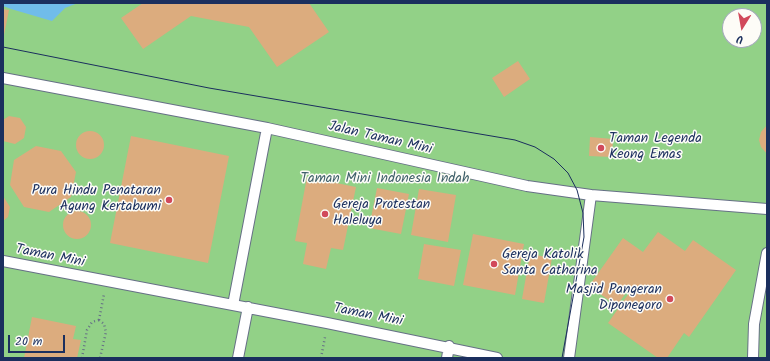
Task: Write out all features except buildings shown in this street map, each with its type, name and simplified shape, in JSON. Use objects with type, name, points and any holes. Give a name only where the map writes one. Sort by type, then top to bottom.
[{"type":"lane","name":"Jalan Taman Mini","points":[[3,78],[267,128],[527,186],[590,195],[767,209]]},
{"type":"lane","points":[[233,304],[267,128]]},
{"type":"lane","points":[[569,358],[590,195]]},
{"type":"lane","points":[[753,358],[754,324],[767,253]]},
{"type":"lane","name":"Taman Mini","points":[[3,262],[327,322],[449,346],[497,358]]},
{"type":"lane","points":[[238,358],[248,307]]},
{"type":"lane","points":[[446,358],[449,346]]},
{"type":"path","points":[[99,320],[107,282]]},
{"type":"path","points":[[82,358],[87,330],[92,322],[99,320]]},
{"type":"path","points":[[99,320],[104,324],[106,332],[100,358]]},
{"type":"path","points":[[321,358],[327,322]]},
{"type":"green space","name":"Taman Mini Indonesia Indah","points":[[3,3],[767,3],[767,358],[3,358]]},
{"type":"water","points":[[3,3],[78,3],[65,8],[52,21],[11,9],[3,6]]},
{"type":"tram line","points":[[3,47],[209,88],[515,140],[535,147],[554,159],[568,173],[577,190],[583,213],[584,237],[562,358]]},
{"type":"place","name":"Taman Legenda Keong Emas","points":[[601,148]]},
{"type":"place","name":"Pura Hindu Penataran Agung Kertabumi","points":[[169,200]]},
{"type":"place","name":"Gereja Protestan Haleluya","points":[[325,214]]},
{"type":"place","name":"Gereja Katolik Santa Catharina","points":[[494,264]]},
{"type":"place","name":"Masjid Pangeran Diponegoro","points":[[670,299]]}]
